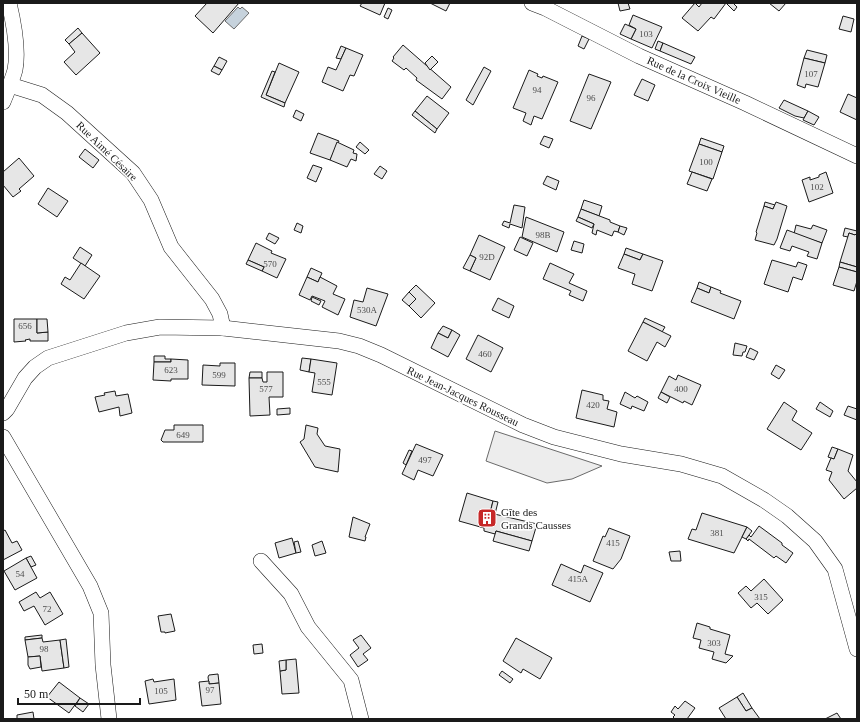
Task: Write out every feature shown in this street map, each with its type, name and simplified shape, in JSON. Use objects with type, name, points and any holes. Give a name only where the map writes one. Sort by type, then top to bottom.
[{"type":"street","points":[[3,102],[15,70],[16,49],[13,19],[9,3]]},
{"type":"street","name":"Rue de la Croix Vieille","points":[[532,3],[545,8],[639,56],[745,103],[857,156]]},
{"type":"street","name":"Rue Aimé Césaire","points":[[10,85],[42,95],[67,113],[133,173],[151,200],[171,247],[212,299],[220,314],[223,328]]},
{"type":"street","name":"Rue Jean-Jacques Rousseau","points":[[3,413],[7,409],[25,378],[35,367],[48,358],[126,333],[160,327],[223,328],[339,341],[359,346],[381,355],[523,425],[554,437],[621,454],[681,464],[722,476],[764,500],[787,516],[815,541],[835,569],[857,649]]},
{"type":"street","points":[[3,436],[90,586],[101,613],[103,665],[109,719]]},
{"type":"street","points":[[261,561],[291,594],[308,627],[351,680],[361,719]]},
{"type":"shaded area","points":[[238,7],[240,9],[242,7],[249,13],[234,29],[225,21]]},
{"type":"shaded area","name":"Gîte des Grands Causses","points":[[495,431],[602,466],[572,479],[547,483],[486,461]]},
{"type":"building","points":[[207,3],[239,3],[213,33],[195,16]]},
{"type":"building","points":[[362,3],[385,3],[380,15],[360,6]]},
{"type":"building","points":[[430,3],[450,3],[446,11]]},
{"type":"building","points":[[618,3],[628,3],[630,9],[620,11]]},
{"type":"building","points":[[695,3],[699,7],[702,3],[726,3],[714,19],[711,17],[698,31],[682,18]]},
{"type":"building","points":[[726,3],[733,3],[737,7],[734,11]]},
{"type":"building","points":[[769,3],[786,3],[779,11]]},
{"type":"building","points":[[388,8],[392,10],[388,19],[384,17]]},
{"type":"building","points":[[633,15],[662,27],[652,48],[631,39],[636,29],[629,25]]},
{"type":"building","points":[[843,16],[854,19],[851,32],[839,29]]},
{"type":"building","points":[[625,24],[636,29],[631,39],[620,34]]},
{"type":"building","points":[[78,28],[82,33],[69,44],[65,40]]},
{"type":"building","points":[[82,33],[100,53],[76,75],[64,62],[75,52],[69,44]]},
{"type":"building","points":[[582,36],[589,39],[584,49],[578,46]]},
{"type":"building","points":[[658,41],[663,43],[660,51],[655,49]]},
{"type":"building","points":[[663,43],[695,57],[691,64],[660,51]]},
{"type":"building","points":[[403,45],[451,87],[442,99],[416,80],[417,78],[406,68],[404,70],[392,61],[394,58],[393,57]]},
{"type":"building","points":[[341,46],[346,48],[341,59],[336,58]]},
{"type":"building","points":[[346,48],[363,55],[354,76],[350,75],[343,91],[322,82],[328,67],[336,70]]},
{"type":"building","points":[[807,50],[827,55],[825,63],[804,58]]},
{"type":"building","points":[[432,56],[438,62],[430,70],[425,63]]},
{"type":"building","points":[[219,57],[227,61],[222,70],[214,66]]},
{"type":"building","points":[[804,58],[825,63],[818,87],[806,84],[805,88],[797,85]]},
{"type":"building","points":[[279,63],[299,72],[285,103],[266,95]]},
{"type":"building","points":[[214,66],[222,70],[219,75],[211,71]]},
{"type":"building","points":[[484,67],[491,71],[473,105],[466,100]]},
{"type":"building","points":[[529,70],[538,74],[537,76],[542,78],[543,76],[558,82],[542,119],[534,116],[531,125],[523,121],[526,113],[513,108]]},
{"type":"building","points":[[272,71],[275,72],[266,95],[285,103],[284,107],[261,97]]},
{"type":"building","points":[[589,74],[611,82],[591,129],[570,121]]},
{"type":"building","points":[[642,79],[655,85],[648,101],[634,95]]},
{"type":"building","points":[[848,94],[857,98],[857,120],[840,112]]},
{"type":"building","points":[[427,96],[449,113],[437,129],[415,111]]},
{"type":"building","points":[[784,100],[808,111],[804,118],[795,116],[779,108]]},
{"type":"building","points":[[296,110],[304,114],[301,121],[293,117]]},
{"type":"building","points":[[415,111],[437,129],[435,133],[412,115]]},
{"type":"building","points":[[808,111],[819,117],[814,125],[803,120]]},
{"type":"building","points":[[318,133],[339,141],[330,160],[310,153]]},
{"type":"building","points":[[544,136],[553,139],[549,148],[540,144]]},
{"type":"building","points":[[701,138],[724,146],[722,152],[699,144]]},
{"type":"building","points":[[337,142],[354,150],[353,153],[357,154],[356,161],[351,159],[347,167],[330,160]]},
{"type":"building","points":[[360,142],[369,150],[365,154],[356,147]]},
{"type":"building","points":[[699,144],[722,152],[713,179],[689,171]]},
{"type":"building","points":[[85,149],[99,160],[93,168],[79,157]]},
{"type":"building","points":[[19,158],[34,176],[19,189],[21,191],[13,197],[3,185],[3,172]]},
{"type":"building","points":[[313,165],[322,168],[316,182],[307,178]]},
{"type":"building","points":[[380,166],[387,171],[382,179],[374,174]]},
{"type":"building","points":[[692,172],[712,179],[707,191],[687,184]]},
{"type":"building","points":[[826,172],[833,193],[809,202],[802,180],[810,177],[810,180],[819,177],[819,175]]},
{"type":"building","points":[[547,176],[559,181],[556,190],[543,184]]},
{"type":"building","points":[[48,188],[68,201],[57,217],[38,204]]},
{"type":"building","points":[[584,200],[602,206],[599,216],[581,209]]},
{"type":"building","points":[[765,202],[775,205],[773,209],[764,206]]},
{"type":"building","points":[[776,202],[787,206],[774,245],[755,240],[764,206],[773,209]]},
{"type":"building","points":[[514,205],[525,207],[522,228],[510,224],[509,228],[502,225],[504,221],[510,223]]},
{"type":"building","points":[[581,209],[610,220],[610,222],[620,226],[618,232],[614,231],[612,236],[597,230],[596,235],[592,233],[594,224],[578,217]]},
{"type":"building","points":[[526,217],[564,232],[557,252],[522,237]]},
{"type":"building","points":[[578,217],[594,224],[592,228],[576,221]]},
{"type":"building","points":[[297,223],[303,226],[301,233],[294,230]]},
{"type":"building","points":[[796,225],[811,229],[813,225],[827,230],[822,243],[794,234]]},
{"type":"building","points":[[620,226],[627,228],[624,235],[618,232]]},
{"type":"building","points":[[845,228],[857,231],[857,233],[855,235],[849,233],[848,237],[843,236]]},
{"type":"building","points":[[787,230],[822,243],[817,259],[807,256],[809,252],[792,246],[790,251],[780,248]]},
{"type":"building","points":[[269,233],[279,238],[275,244],[266,239]]},
{"type":"building","points":[[849,233],[855,235],[857,233],[857,267],[840,262]]},
{"type":"building","points":[[479,235],[505,247],[490,280],[470,271],[476,258],[470,255]]},
{"type":"building","points":[[520,237],[533,243],[527,256],[514,250]]},
{"type":"building","points":[[574,241],[584,244],[582,253],[571,250]]},
{"type":"building","points":[[256,243],[272,251],[271,253],[286,259],[277,278],[262,271],[264,267],[248,260]]},
{"type":"building","points":[[80,247],[92,255],[85,266],[73,258]]},
{"type":"building","points":[[626,248],[643,254],[640,260],[624,254]]},
{"type":"building","points":[[624,254],[640,260],[643,254],[663,261],[652,291],[632,284],[635,274],[618,268]]},
{"type":"building","points":[[470,255],[476,258],[470,271],[463,268]]},
{"type":"building","points":[[248,260],[264,267],[262,271],[246,264]]},
{"type":"building","points":[[772,260],[796,267],[798,262],[807,265],[802,280],[793,277],[788,292],[764,284]]},
{"type":"building","points":[[840,262],[857,267],[857,272],[839,267]]},
{"type":"building","points":[[81,263],[100,276],[84,299],[61,284],[65,277],[70,280]]},
{"type":"building","points":[[550,263],[574,274],[569,283],[587,291],[583,301],[569,295],[571,291],[543,279]]},
{"type":"building","points":[[839,267],[857,272],[857,281],[854,291],[833,285]]},
{"type":"building","points":[[311,268],[322,273],[318,282],[307,277]]},
{"type":"building","points":[[307,277],[318,282],[320,277],[337,286],[333,294],[345,299],[338,315],[322,307],[325,301],[312,296],[310,300],[299,295]]},
{"type":"building","points":[[699,282],[711,287],[709,293],[697,288]]},
{"type":"building","points":[[416,285],[435,303],[421,318],[409,306],[416,299],[409,292]]},
{"type":"building","points":[[711,287],[721,291],[720,293],[741,301],[734,319],[691,302],[697,288],[709,293]]},
{"type":"building","points":[[367,288],[388,294],[376,326],[350,317],[354,300],[363,302]]},
{"type":"building","points":[[409,292],[416,299],[409,306],[402,300]]},
{"type":"building","points":[[312,297],[321,301],[319,305],[311,301]]},
{"type":"building","points":[[498,298],[514,306],[509,318],[492,310]]},
{"type":"building","points":[[645,318],[665,327],[662,332],[643,322]]},
{"type":"building","points":[[14,319],[37,319],[37,333],[48,332],[48,341],[30,341],[30,339],[25,340],[26,341],[14,342]]},
{"type":"building","points":[[37,319],[47,319],[48,332],[37,333]]},
{"type":"building","points":[[643,322],[671,336],[665,347],[657,342],[647,361],[628,351]]},
{"type":"building","points":[[443,326],[452,330],[448,338],[438,333]]},
{"type":"building","points":[[452,330],[460,335],[448,357],[431,348],[438,333],[448,338]]},
{"type":"building","points":[[478,335],[503,348],[491,372],[466,359]]},
{"type":"building","points":[[735,343],[747,346],[742,356],[733,355]]},
{"type":"building","points":[[750,348],[758,352],[754,360],[746,357]]},
{"type":"building","points":[[154,356],[165,356],[165,359],[171,359],[171,362],[154,362]]},
{"type":"building","points":[[302,358],[311,359],[309,372],[300,370]]},
{"type":"building","points":[[171,359],[188,360],[188,379],[171,379],[171,381],[153,380],[154,362],[171,362]]},
{"type":"building","points":[[311,359],[337,363],[332,395],[312,392],[315,373],[309,372]]},
{"type":"building","points":[[220,363],[235,363],[235,386],[202,385],[203,365],[220,366]]},
{"type":"building","points":[[776,365],[785,370],[779,379],[771,374]]},
{"type":"building","points":[[250,372],[262,372],[262,378],[249,378]]},
{"type":"building","points":[[267,372],[283,372],[283,397],[269,397],[270,415],[250,416],[249,378],[262,378],[263,382],[267,382]]},
{"type":"building","points":[[678,375],[701,385],[692,405],[684,401],[683,403],[661,392],[669,376],[676,380]]},
{"type":"building","points":[[582,390],[603,395],[603,400],[609,401],[607,409],[617,412],[614,427],[576,418]]},
{"type":"building","points":[[115,391],[116,396],[128,394],[132,413],[120,416],[119,407],[99,412],[95,397],[105,395],[104,393]]},
{"type":"building","points":[[625,392],[635,398],[637,396],[648,402],[644,411],[632,406],[631,409],[620,404]]},
{"type":"building","points":[[661,392],[670,397],[667,403],[658,398]]},
{"type":"building","points":[[784,402],[797,411],[792,420],[812,433],[801,450],[767,429]]},
{"type":"building","points":[[820,402],[833,411],[830,417],[816,409]]},
{"type":"building","points":[[848,406],[857,409],[857,420],[844,415]]},
{"type":"building","points":[[290,408],[290,414],[277,415],[277,409]]},
{"type":"building","points":[[174,425],[203,425],[203,442],[163,442],[161,440],[165,430],[174,430]]},
{"type":"building","points":[[306,425],[318,428],[317,434],[325,446],[340,449],[338,472],[315,467],[300,442],[304,439]]},
{"type":"building","points":[[416,444],[443,455],[433,476],[418,470],[414,480],[402,474]]},
{"type":"building","points":[[832,447],[838,449],[834,459],[828,457]]},
{"type":"building","points":[[838,449],[853,455],[848,471],[857,482],[857,488],[844,499],[829,480],[832,472],[826,470],[831,458],[834,459]]},
{"type":"building","points":[[409,450],[412,451],[406,465],[403,463]]},
{"type":"building","name":"Gîte des Grands Causses","points":[[467,493],[493,501],[490,513],[537,524],[532,541],[496,531],[495,534],[484,531],[484,528],[459,521]]},
{"type":"building","points":[[493,501],[498,502],[495,514],[490,513]]},
{"type":"building","points":[[702,513],[747,527],[734,553],[688,539],[692,529],[696,530]]},
{"type":"building","points":[[353,517],[370,524],[365,541],[349,537]]},
{"type":"building","points":[[759,526],[793,553],[786,563],[776,556],[774,558],[749,539],[748,541],[746,539],[749,535],[751,537]]},
{"type":"building","points":[[747,527],[752,531],[746,539],[742,537]]},
{"type":"building","points":[[609,528],[630,536],[621,559],[613,569],[593,561],[603,536],[605,537]]},
{"type":"building","points":[[5,530],[12,543],[17,541],[22,550],[3,560],[3,531]]},
{"type":"building","points":[[496,531],[532,541],[529,551],[493,541]]},
{"type":"building","points":[[292,538],[296,553],[279,558],[275,543]]},
{"type":"building","points":[[298,541],[301,552],[296,553],[294,542]]},
{"type":"building","points":[[322,541],[326,553],[315,556],[312,545]]},
{"type":"building","points":[[680,551],[681,561],[671,561],[669,552]]},
{"type":"building","points":[[31,556],[36,565],[31,567],[26,558]]},
{"type":"building","points":[[26,558],[37,578],[15,590],[4,571]]},
{"type":"building","points":[[561,564],[581,573],[584,565],[603,573],[590,602],[552,585]]},
{"type":"building","points":[[764,579],[783,600],[768,614],[757,603],[751,608],[738,593],[746,586],[751,591]]},
{"type":"building","points":[[36,592],[40,598],[50,592],[63,614],[45,625],[34,606],[24,611],[19,602]]},
{"type":"building","points":[[171,614],[175,631],[165,633],[161,632],[158,616]]},
{"type":"building","points":[[697,623],[730,635],[725,654],[733,656],[726,663],[712,659],[714,652],[699,648],[701,640],[693,638]]},
{"type":"building","points":[[42,635],[42,638],[25,640],[25,637]]},
{"type":"building","points":[[361,635],[371,648],[363,654],[368,660],[358,667],[350,655],[359,648],[353,640]]},
{"type":"building","points":[[42,638],[43,642],[60,640],[64,668],[42,671],[40,656],[28,657],[25,640]]},
{"type":"building","points":[[516,638],[552,658],[540,679],[523,669],[521,673],[503,661]]},
{"type":"building","points":[[66,639],[69,667],[64,668],[60,640]]},
{"type":"building","points":[[262,644],[263,653],[254,654],[253,645]]},
{"type":"building","points":[[40,656],[41,667],[30,669],[28,665],[28,657]]},
{"type":"building","points":[[296,659],[299,693],[282,694],[280,671],[286,670],[286,660]]},
{"type":"building","points":[[286,660],[286,670],[280,671],[279,661]]},
{"type":"building","points":[[502,671],[513,679],[510,683],[499,675]]},
{"type":"building","points":[[218,674],[219,683],[209,684],[209,675]]},
{"type":"building","points":[[153,679],[154,682],[174,679],[176,700],[149,704],[145,681]]},
{"type":"building","points":[[209,681],[209,684],[219,683],[221,704],[202,706],[199,682]]},
{"type":"building","points":[[59,682],[80,698],[69,713],[47,697]]},
{"type":"building","points":[[743,693],[752,708],[746,711],[737,697]]},
{"type":"building","points":[[737,697],[746,711],[752,708],[760,719],[726,719],[719,708]]},
{"type":"building","points":[[80,698],[89,704],[83,712],[75,706]]},
{"type":"building","points":[[685,701],[695,708],[687,719],[675,719],[673,717],[675,715],[671,712],[675,706],[678,709]]},
{"type":"building","points":[[33,712],[34,719],[17,719],[17,715]]},
{"type":"building","points":[[837,713],[841,719],[825,719]]},
{"type":"place","name":"Gîte des Grands Causses","points":[[487,518]]}]
